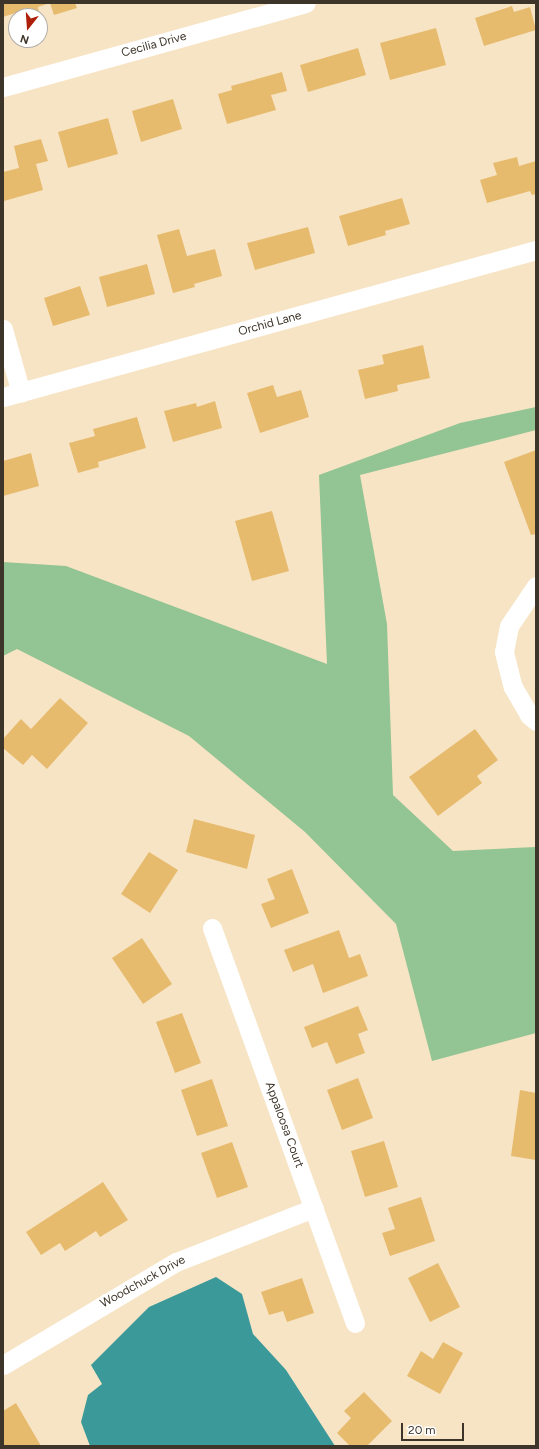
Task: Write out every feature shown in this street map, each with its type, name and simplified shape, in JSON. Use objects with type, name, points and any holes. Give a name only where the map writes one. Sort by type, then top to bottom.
[{"type":"street","name":"Cecilia Drive","points":[[3,87],[306,3]]},
{"type":"street","name":"Orchid Lane","points":[[12,395],[536,250]]},
{"type":"street","points":[[3,329],[12,395]]},
{"type":"street","points":[[536,586],[509,626],[504,652],[513,687],[529,715],[536,721]]},
{"type":"street","name":"Appaloosa Court","points":[[212,928],[355,1323]]},
{"type":"street","name":"Woodchuck Drive","points":[[3,1365],[176,1262],[314,1208]]},
{"type":"green space","points":[[536,407],[536,430],[360,475],[387,624],[393,795],[453,851],[536,847],[536,1033],[432,1061],[396,924],[305,832],[189,736],[17,649],[3,656],[3,562],[66,566],[327,664],[319,475],[460,423]]},
{"type":"water","points":[[216,1277],[242,1294],[253,1334],[286,1370],[335,1446],[90,1446],[81,1422],[88,1395],[102,1384],[91,1365],[149,1307]]},
{"type":"building","points":[[3,3],[50,3],[38,8],[8,8],[8,15],[3,17]]},
{"type":"building","points":[[50,3],[75,3],[77,8],[54,15]]},
{"type":"building","points":[[512,6],[514,12],[530,7],[536,30],[484,46],[475,18]]},
{"type":"building","points":[[436,28],[446,65],[390,80],[380,43]]},
{"type":"building","points":[[358,48],[366,75],[308,92],[300,65]]},
{"type":"building","points":[[282,72],[287,91],[271,95],[276,110],[227,124],[218,94],[232,90],[231,86]]},
{"type":"building","points":[[173,99],[182,129],[141,142],[132,111]]},
{"type":"building","points":[[108,118],[118,154],[68,168],[58,132]]},
{"type":"building","points":[[41,139],[48,161],[36,164],[43,190],[4,201],[3,172],[19,168],[14,146]]},
{"type":"building","points":[[517,157],[519,166],[536,161],[536,194],[532,195],[530,191],[487,203],[480,180],[497,175],[493,163]]},
{"type":"building","points":[[402,198],[410,224],[385,231],[386,235],[348,246],[339,216]]},
{"type":"building","points":[[308,227],[315,253],[255,270],[247,243]]},
{"type":"building","points":[[179,229],[187,256],[215,249],[222,276],[194,284],[195,287],[173,293],[157,235]]},
{"type":"building","points":[[147,264],[155,294],[107,307],[99,277]]},
{"type":"building","points":[[80,286],[90,315],[53,326],[44,298]]},
{"type":"building","points":[[423,345],[430,378],[397,385],[398,391],[365,399],[358,370],[384,364],[382,355]]},
{"type":"building","points":[[273,385],[277,397],[301,390],[309,417],[260,433],[247,393]]},
{"type":"building","points":[[215,401],[222,428],[173,442],[164,411],[196,403],[197,407]]},
{"type":"building","points":[[137,417],[146,448],[98,462],[99,467],[78,473],[69,443],[95,436],[93,429]]},
{"type":"building","points":[[536,450],[536,534],[531,535],[504,462]]},
{"type":"building","points":[[31,453],[39,486],[3,496],[3,461]]},
{"type":"building","points":[[272,511],[289,571],[252,581],[235,521]]},
{"type":"building","points":[[60,698],[88,723],[47,769],[32,755],[23,765],[3,748],[3,739],[21,719],[31,729]]},
{"type":"building","points":[[475,729],[498,760],[477,776],[482,783],[438,816],[409,777]]},
{"type":"building","points":[[194,819],[255,835],[247,869],[186,852]]},
{"type":"building","points":[[149,852],[178,870],[150,913],[121,894]]},
{"type":"building","points":[[292,869],[309,913],[271,928],[261,904],[275,899],[267,879]]},
{"type":"building","points":[[339,930],[349,958],[360,954],[368,976],[323,993],[313,964],[293,972],[284,950]]},
{"type":"building","points":[[142,938],[172,984],[143,1004],[112,958]]},
{"type":"building","points":[[358,1006],[368,1030],[358,1034],[365,1053],[336,1064],[327,1042],[312,1048],[304,1027]]},
{"type":"building","points":[[182,1013],[201,1063],[175,1073],[156,1022]]},
{"type":"building","points":[[358,1078],[373,1118],[342,1130],[327,1090]]},
{"type":"building","points":[[212,1079],[228,1126],[197,1136],[181,1090]]},
{"type":"building","points":[[520,1090],[536,1093],[536,1160],[511,1156]]},
{"type":"building","points":[[384,1141],[398,1187],[365,1197],[351,1151]]},
{"type":"building","points":[[232,1142],[248,1187],[217,1198],[201,1153]]},
{"type":"building","points":[[103,1182],[128,1220],[100,1237],[96,1231],[65,1251],[60,1243],[41,1255],[26,1232]]},
{"type":"building","points":[[421,1197],[435,1241],[390,1256],[382,1233],[395,1229],[388,1208]]},
{"type":"building","points":[[438,1263],[460,1307],[430,1322],[408,1278]]},
{"type":"building","points":[[302,1278],[314,1313],[287,1322],[283,1311],[269,1315],[261,1292]]},
{"type":"building","points":[[443,1342],[463,1353],[440,1394],[407,1376],[421,1351],[433,1359]]},
{"type":"building","points":[[364,1392],[392,1421],[367,1446],[350,1446],[337,1433],[351,1418],[344,1411]]},
{"type":"building","points":[[16,1403],[41,1446],[3,1446],[3,1411]]}]
